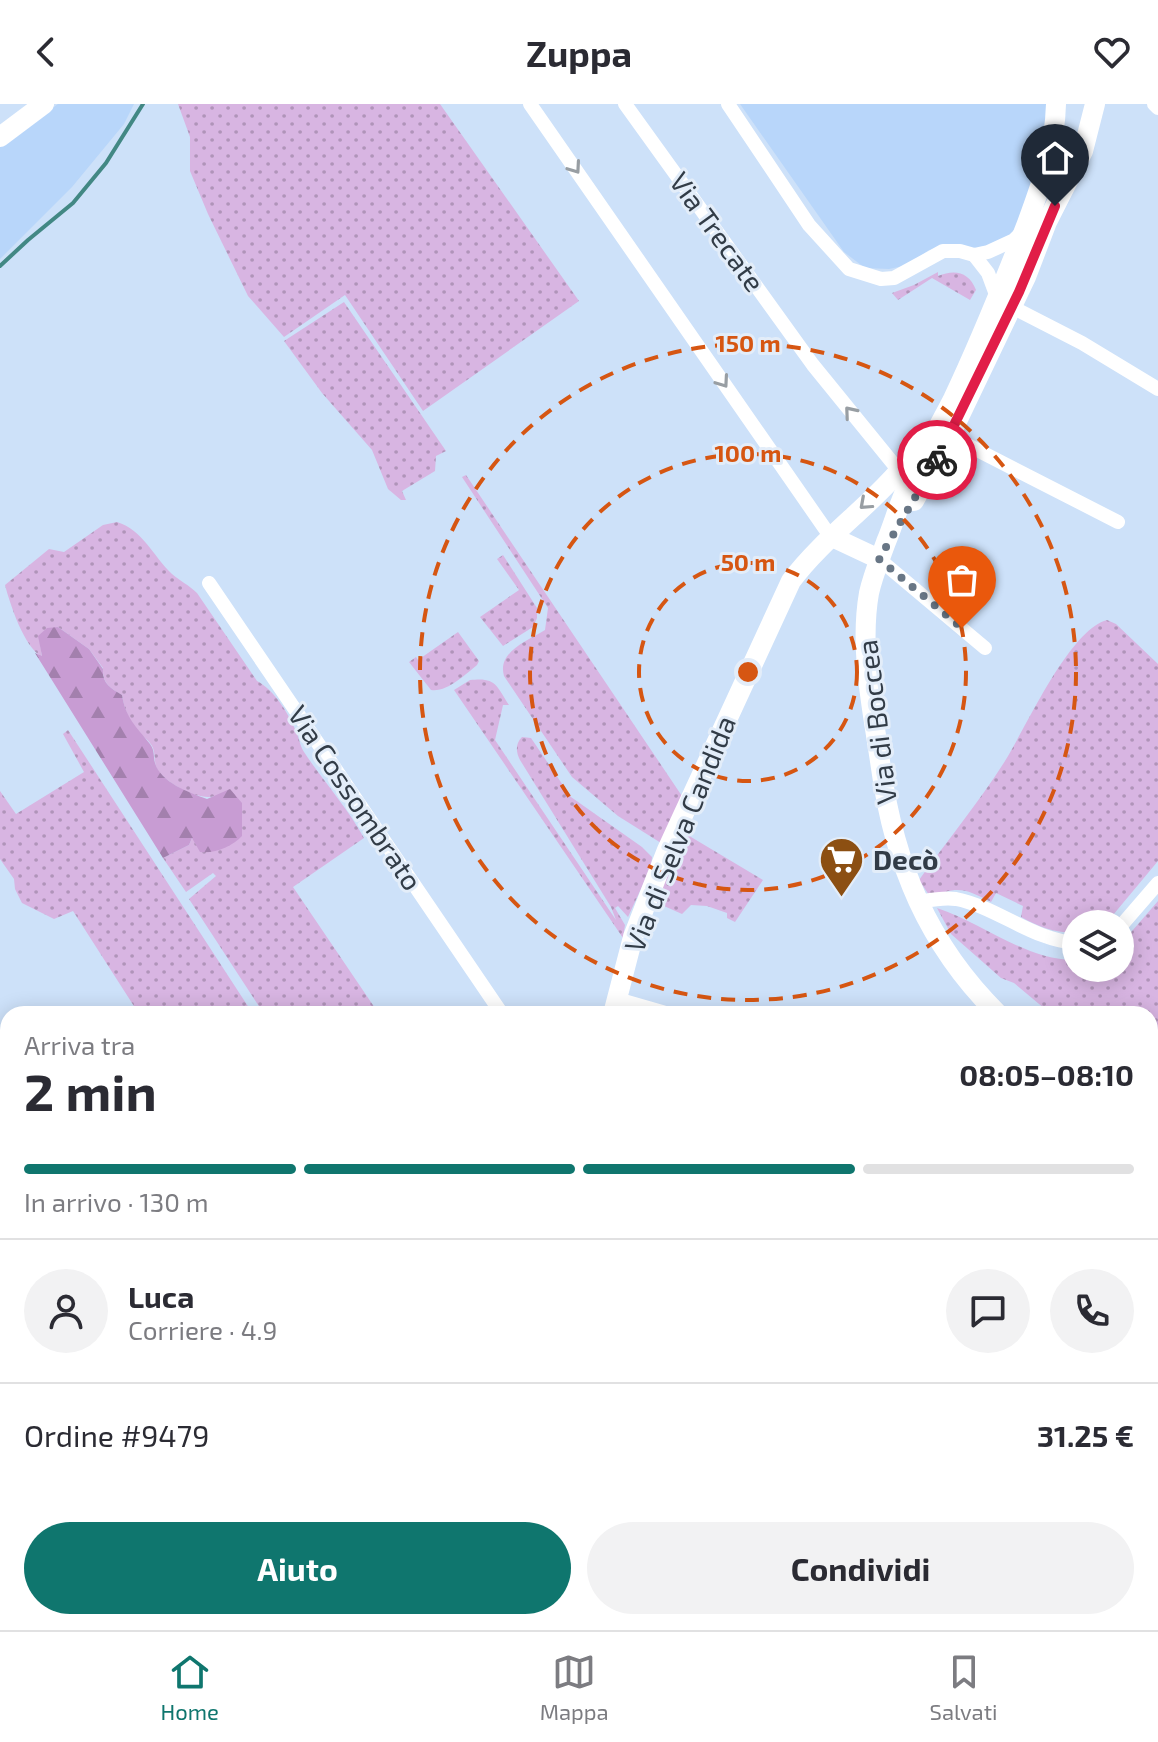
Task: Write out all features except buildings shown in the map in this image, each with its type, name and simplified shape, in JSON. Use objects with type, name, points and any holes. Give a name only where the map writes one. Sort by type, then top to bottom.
[{"type":"main road","points":[[0,137],[44,104]]},
{"type":"main road","name":"Via di Boccea","points":[[882,552],[923,487],[950,436],[1005,304],[1025,229],[1051,155],[1056,104]]},
{"type":"main road","name":"Via di Boccea","points":[[991,1006],[955,963],[918,902],[904,871],[888,817],[870,690],[865,647],[867,609],[882,552],[907,487],[1083,151],[1095,104]]},
{"type":"main road","name":"Via di Selva Candida","points":[[615,1006],[633,937],[667,850],[791,581],[811,554],[900,472],[951,403]]},
{"type":"main road","points":[[830,536],[882,552]]},
{"type":"street","points":[[530,104],[830,536]]},
{"type":"street","name":"Via Trecate","points":[[625,104],[813,365],[900,472]]},
{"type":"street","points":[[728,104],[809,225],[849,269],[881,279],[894,278],[943,251],[974,255],[997,249],[1014,240],[1025,229]]},
{"type":"street","points":[[974,255],[1005,304],[1082,343],[1158,389]]},
{"type":"street","points":[[950,436],[1118,522]]},
{"type":"street","points":[[882,552],[985,648]]},
{"type":"street","name":"Via Cossombrato","points":[[209,583],[497,1006]]},
{"type":"street","points":[[1134,911],[1158,883]]},
{"type":"street","points":[[918,902],[942,898],[958,900],[1043,936],[1062,940]]},
{"type":"shaded area","points":[[58,104],[134,104],[124,124],[72,187],[0,259],[0,146]]},
{"type":"shaded area","points":[[178,104],[440,104],[579,301],[423,411],[345,295],[284,337],[248,296],[190,171],[190,137]]},
{"type":"shaded area","points":[[740,104],[1046,104],[1044,155],[1018,227],[1002,242],[972,251],[947,246],[929,250],[908,265],[889,269],[865,268],[844,252]]},
{"type":"shaded area","points":[[938,272],[938,276],[956,273],[970,279],[976,290],[970,300],[932,278],[898,300],[892,293],[914,285]]},
{"type":"shaded area","points":[[344,302],[446,451],[436,456],[435,471],[402,491],[406,500],[401,500],[388,489],[372,450],[322,393],[284,341]]},
{"type":"shaded area","points":[[466,475],[684,799],[661,843],[618,816],[572,777],[504,676],[503,668],[509,654],[545,630],[548,608],[462,477]]},
{"type":"shaded area","points":[[117,522],[134,531],[172,574],[197,593],[257,681],[284,708],[304,752],[364,838],[293,887],[374,1006],[259,1006],[189,899],[216,876],[213,873],[186,892],[163,858],[195,839],[215,796],[185,791],[159,772],[152,745],[133,725],[122,695],[108,684],[103,668],[89,649],[58,627],[39,636],[42,657],[29,644],[5,585],[49,549],[64,552],[103,525]]},
{"type":"shaded area","points":[[503,555],[537,608],[537,618],[533,627],[503,646],[480,617],[519,590],[497,559]]},
{"type":"shaded area","points":[[1107,620],[1116,624],[1158,664],[1158,861],[1117,910],[1062,910],[1062,931],[1021,917],[1023,906],[996,893],[991,902],[961,890],[931,898],[919,880],[995,776],[1064,660],[1093,628]]},
{"type":"shaded area","points":[[458,632],[479,661],[449,686],[431,690],[409,662],[416,657],[418,660]]},
{"type":"shaded area","points":[[470,680],[490,681],[509,705],[503,705],[495,740],[616,920],[611,907],[520,760],[517,748],[522,737],[531,738],[571,797],[652,857],[651,867],[628,917],[618,906],[615,908],[625,925],[623,938],[454,690]]},
{"type":"shaded area","points":[[68,730],[248,1006],[134,1006],[73,911],[54,919],[22,903],[14,879],[0,859],[0,791],[16,814],[84,772],[63,734]]},
{"type":"shaded area","points":[[686,834],[763,880],[735,922],[727,918],[727,913],[707,906],[691,905],[682,914],[655,902]]},
{"type":"shaded area","points":[[1158,901],[1158,1006],[1041,1006],[1014,983],[1001,978],[951,934],[937,908],[1023,948],[1062,959],[1062,982],[1134,982],[1134,929]]},
{"type":"green space","points":[[58,627],[89,649],[103,669],[108,685],[122,695],[129,716],[152,746],[155,763],[163,776],[176,786],[207,799],[230,789],[242,803],[242,836],[238,840],[212,852],[200,852],[192,838],[189,845],[163,858],[35,653],[42,656],[38,636],[47,628]]},
{"type":"waterway","points":[[0,266],[73,203],[106,163],[143,104]]},
{"type":"way so far","points":[[937,460],[879,559],[962,628]]},
{"type":"place","name":"Decò","points":[[842,899]]},
{"type":"route","points":[[937,460],[1026,277],[1055,206]]}]
